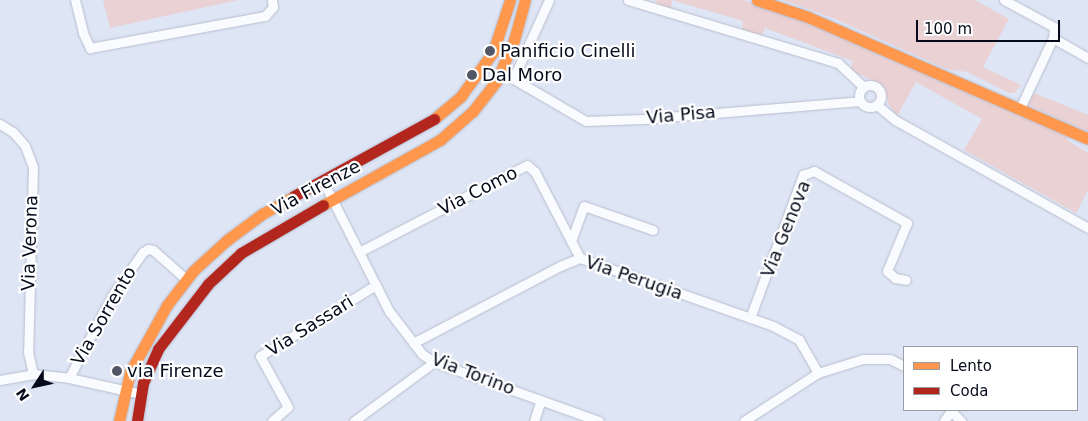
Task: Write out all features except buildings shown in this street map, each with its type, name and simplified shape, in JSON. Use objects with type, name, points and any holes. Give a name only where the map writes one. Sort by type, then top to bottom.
[{"type":"street","points":[[75,0],[83,33],[90,48],[265,16],[274,7],[272,0]]},
{"type":"street","name":"Via Firenze","points":[[119,421],[130,372],[168,305],[187,280],[227,240],[262,214],[428,124],[461,96],[492,52],[510,0]]},
{"type":"street","name":"Via Firenze","points":[[136,421],[143,383],[158,349],[208,284],[241,253],[275,231],[440,140],[473,110],[497,80],[514,40],[525,0]]},
{"type":"street","points":[[513,79],[549,0]]},
{"type":"street","points":[[628,0],[838,63],[864,87]]},
{"type":"street","points":[[757,0],[826,25],[1088,139]]},
{"type":"street","points":[[1004,0],[1054,27],[1053,38],[1020,108]]},
{"type":"street","points":[[1053,38],[1088,58]]},
{"type":"street","name":"Via Pisa","points":[[500,71],[586,121],[643,119],[860,100]]},
{"type":"street","points":[[877,105],[881,99],[880,91],[871,85],[864,87],[860,93],[860,100],[866,106],[877,105],[894,120],[1088,228]]},
{"type":"street","name":"Via Verona","points":[[0,124],[13,132],[25,146],[32,167],[28,352],[33,374]]},
{"type":"street","name":"Via Como","points":[[359,252],[527,165],[535,172],[580,258]]},
{"type":"street","name":"Via Genova","points":[[750,318],[804,175],[814,171],[907,223],[887,271],[895,278],[906,280]]},
{"type":"street","name":"Via Torino","points":[[322,181],[333,199],[389,311],[422,354],[434,362],[599,421]]},
{"type":"street","points":[[571,241],[584,206],[653,230]]},
{"type":"street","name":"Via Sorrento","points":[[69,378],[111,296],[143,252],[148,249],[153,250],[187,280]]},
{"type":"street","name":"Via Perugia","points":[[413,343],[560,266],[580,258],[773,326],[799,340],[818,373]]},
{"type":"street","name":"Via Sassari","points":[[272,421],[288,407],[260,356],[376,285]]},
{"type":"street","points":[[744,421],[818,373],[863,359],[890,359],[903,366]]},
{"type":"street","points":[[354,421],[434,362]]},
{"type":"street","points":[[0,380],[33,374],[69,378],[141,394]]},
{"type":"street","points":[[534,421],[541,400]]},
{"type":"street","points":[[951,411],[960,421]]},
{"type":"shaded area","points":[[103,0],[238,0],[110,28]]},
{"type":"shaded area","points":[[657,0],[672,0],[671,9],[655,6]]},
{"type":"shaded area","points":[[672,0],[743,0],[830,30],[1069,136],[1067,140],[1088,153],[1088,190],[1076,213],[964,150],[982,119],[916,82],[897,116],[889,105],[884,86],[850,70],[853,61],[765,28],[762,36],[742,29],[743,21]]},
{"type":"shaded area","points":[[783,0],[975,0],[1009,19],[983,67],[1021,85],[1014,93],[1009,93],[967,72],[946,69],[833,18]]},
{"type":"shaded area","points":[[1034,93],[1088,115],[1088,132],[1028,105]]},
{"type":"traffic: slow","points":[[434,119],[461,96],[493,52],[510,0]]},
{"type":"traffic: slow","points":[[323,205],[440,140],[473,111],[497,80],[514,40],[525,0]]},
{"type":"traffic: slow","points":[[757,0],[808,17],[1088,139]]},
{"type":"traffic: slow","points":[[119,421],[130,372],[167,305],[194,270],[227,240],[262,214],[294,196]]},
{"type":"traffic: jam","points":[[294,196],[434,119]]},
{"type":"traffic: jam","points":[[137,421],[143,383],[158,349],[208,284],[241,253],[323,205]]},
{"type":"place","name":"Panificio Cinelli","points":[[490,51]]},
{"type":"place","name":"Dal Moro","points":[[472,75]]},
{"type":"place","name":"via Firenze","points":[[117,371]]}]
